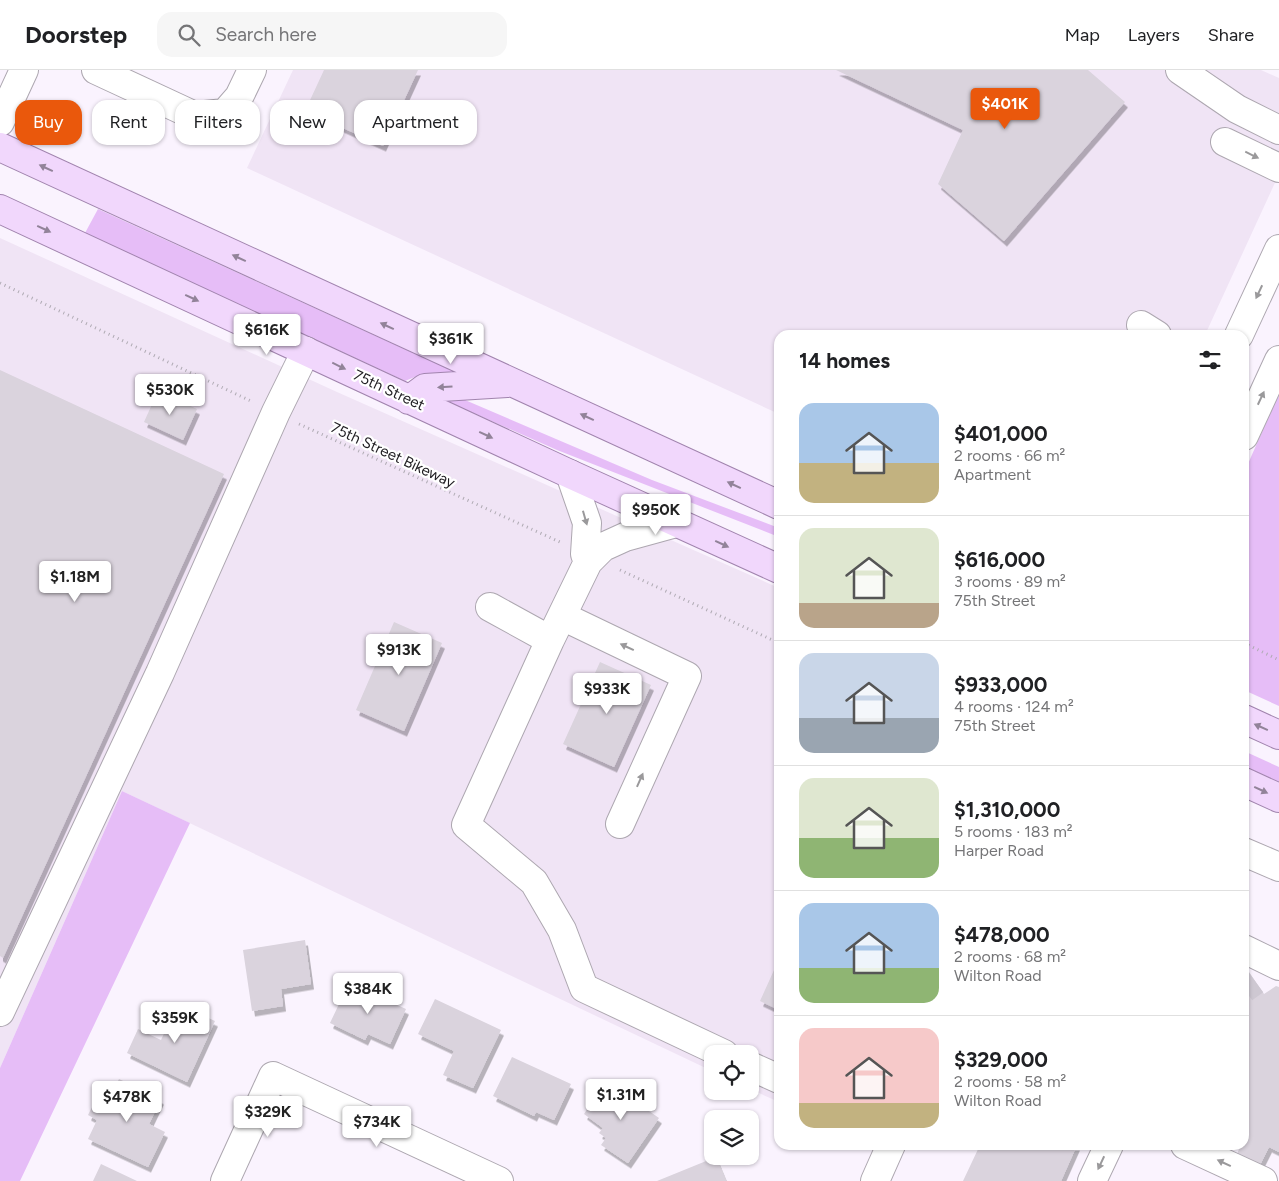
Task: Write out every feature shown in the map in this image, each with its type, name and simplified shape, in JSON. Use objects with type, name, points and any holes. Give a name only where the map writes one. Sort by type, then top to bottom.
[{"type":"main road","points":[[0,147],[774,503]]},
{"type":"main road","name":"75th Street","points":[[0,209],[409,400],[774,567]]},
{"type":"main road","points":[[409,400],[425,388],[511,383]]},
{"type":"main road","points":[[1249,721],[1279,735]]},
{"type":"main road","points":[[1249,784],[1279,798]]},
{"type":"street","points":[[0,122],[24,70]]},
{"type":"street","points":[[96,70],[195,116],[225,113],[239,97],[252,70]]},
{"type":"street","points":[[1180,70],[1237,109],[1279,130]]},
{"type":"street","points":[[1225,142],[1279,168]]},
{"type":"street","points":[[1241,330],[1279,249]]},
{"type":"street","points":[[0,1012],[160,673],[276,412],[306,351]]},
{"type":"street","points":[[1249,425],[1279,360]]},
{"type":"street","points":[[570,474],[587,523],[589,558]]},
{"type":"street","points":[[676,523],[625,537],[603,547],[589,558],[466,825],[534,882],[562,930],[584,988],[705,1045]]},
{"type":"street","points":[[490,607],[556,628],[687,676],[620,824]]},
{"type":"street","points":[[1249,854],[1279,868]]},
{"type":"street","points":[[1249,953],[1268,970]]},
{"type":"street","points":[[759,1070],[774,1077]]},
{"type":"street","points":[[225,1181],[273,1076],[499,1181]]},
{"type":"street","points":[[875,1181],[889,1150]]},
{"type":"street","points":[[1092,1181],[1107,1150]]},
{"type":"street","points":[[1196,1150],[1263,1181]]},
{"type":"path","name":"75th Street Bikeway","points":[[0,283],[392,467],[774,641]]},
{"type":"path","points":[[1249,645],[1279,660]]},
{"type":"shaded area","points":[[293,70],[1261,70],[1279,78],[1279,174],[1207,330],[774,330],[774,412],[247,168],[258,145],[260,145],[260,140],[270,119],[270,145],[344,145],[344,100],[279,100]]},
{"type":"shaded area","points":[[98,209],[455,372],[422,374],[405,381],[85,233]]},
{"type":"shaded area","points":[[0,238],[337,392],[774,586],[774,1100],[759,1093],[759,1045],[704,1045],[704,1067],[122,791],[0,1068]]},
{"type":"shaded area","points":[[1279,393],[1279,706],[1249,692],[1249,462]]},
{"type":"shaded area","points":[[458,397],[652,480],[774,526],[774,535],[557,450],[444,400]]},
{"type":"shaded area","points":[[1249,753],[1279,767],[1279,782],[1249,768]]},
{"type":"shaded area","points":[[122,791],[190,823],[20,1181],[0,1181],[0,1068]]},
{"type":"building","points":[[324,70],[418,70],[404,100],[354,100],[354,133],[344,128],[344,100],[310,100]]},
{"type":"building","points":[[836,70],[1088,70],[1125,102],[1004,241],[938,184],[963,130]]},
{"type":"building","points":[[0,370],[224,474],[3,958],[0,956]]},
{"type":"building","points":[[158,391],[197,409],[183,440],[144,422]]},
{"type":"building","points":[[394,622],[442,643],[404,731],[356,710]]},
{"type":"building","points":[[600,662],[651,685],[614,767],[563,744]]},
{"type":"building","points":[[305,940],[311,984],[281,989],[283,1006],[252,1011],[243,950]]},
{"type":"building","points":[[774,970],[774,1008],[760,1001]]},
{"type":"building","points":[[1249,972],[1264,994],[1276,986],[1279,987],[1279,1152],[1269,1147],[1259,1167],[1236,1156],[1239,1150],[1249,1150]]},
{"type":"building","points":[[349,983],[406,1009],[390,1044],[368,1034],[365,1040],[330,1023]]},
{"type":"building","points":[[435,999],[501,1030],[473,1088],[443,1075],[454,1051],[418,1034]]},
{"type":"building","points":[[178,1004],[215,1021],[187,1082],[127,1053],[138,1029],[161,1040]]},
{"type":"building","points":[[512,1057],[571,1084],[554,1120],[536,1112],[534,1116],[493,1096]]},
{"type":"building","points":[[119,1079],[161,1099],[149,1124],[165,1132],[148,1167],[88,1139],[97,1120],[88,1115],[97,1097],[108,1102]]},
{"type":"building","points":[[606,1081],[659,1118],[628,1163],[601,1145],[606,1138],[599,1133],[603,1128],[584,1114]]},
{"type":"building","points":[[978,1150],[1075,1150],[1061,1181],[963,1181]]},
{"type":"building","points":[[704,1162],[704,1165],[719,1165],[726,1181],[657,1181]]},
{"type":"building","points":[[101,1164],[137,1181],[93,1181]]},
{"type":"tunnel","points":[[1249,985],[1255,981]]}]
